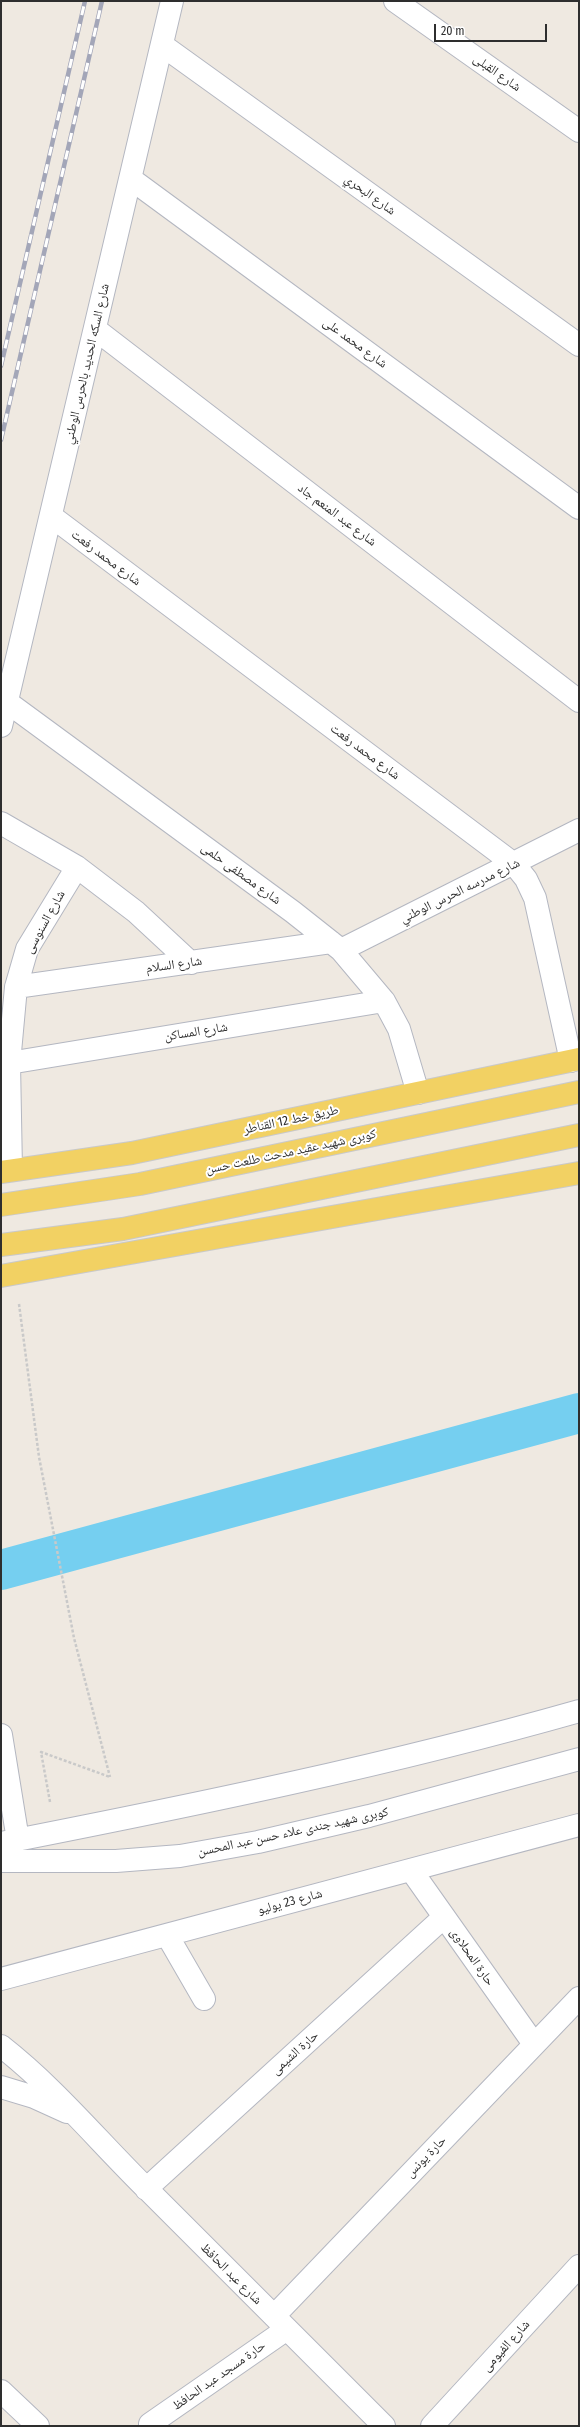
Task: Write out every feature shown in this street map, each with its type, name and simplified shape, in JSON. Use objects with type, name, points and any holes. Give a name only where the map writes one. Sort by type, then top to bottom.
[{"type":"main road","name":"طريق خط 12 القناطر","points":[[6,1171],[132,1153],[575,1060]]},
{"type":"main road","name":"كوبرى شهيد عقيد مدحت طلعت حسن","points":[[1,1205],[140,1184],[579,1092]]},
{"type":"main road","points":[[1,1245],[123,1229],[579,1135]]},
{"type":"main road","points":[[1,1276],[579,1173]]},
{"type":"street","name":"شارع السكه الحديد بالحرس الوطني","points":[[1,726],[172,1]]},
{"type":"street","name":"شارع القبلى","points":[[395,1],[579,131]]},
{"type":"street","name":"شارع البحري","points":[[162,45],[579,345]]},
{"type":"street","name":"شارع محمد على","points":[[131,179],[579,508]]},
{"type":"street","name":"شارع عبد المنعم جاد","points":[[94,329],[579,701]]},
{"type":"street","name":"شارع محمد رفعت","points":[[51,516],[514,864],[526,879],[535,898],[575,1060]]},
{"type":"street","name":"شارع مصطفى حلمى","points":[[7,702],[293,912],[336,946],[384,1001],[399,1030],[418,1093]]},
{"type":"street","points":[[1,823],[77,867],[136,912],[191,963]]},
{"type":"street","name":"شارع مدرسه الحرس الوطني","points":[[336,946],[514,864],[579,830]]},
{"type":"street","name":"شارع السنوسى","points":[[6,1171],[8,1064],[16,987],[27,948],[77,867]]},
{"type":"street","name":"شارع السلام","points":[[16,987],[191,963],[336,946]]},
{"type":"street","name":"شارع المساكن","points":[[8,1064],[384,1001]]},
{"type":"street","points":[[1,1735],[10,1842],[272,1788],[498,1734],[579,1711]]},
{"type":"street","name":"كوبرى شهيد جندى علاء حسن عبد المحسن","points":[[1,1861],[116,1861],[180,1856],[258,1842],[369,1816],[579,1759]]},
{"type":"street","name":"شارع 23 يوليو","points":[[1,1979],[579,1825]]},
{"type":"street","name":"حارة المحلاوى","points":[[411,1870],[534,2044]]},
{"type":"street","name":"حارة الشيمى","points":[[146,2189],[444,1918]]},
{"type":"street","points":[[167,1935],[204,2000]]},
{"type":"street","name":"حارة يونس","points":[[281,2322],[534,2044],[579,1998]]},
{"type":"street","name":"شارع عبد الحافظ","points":[[1,2046],[30,2069],[81,2119],[146,2189],[384,2426]]},
{"type":"street","name":"شارع عبد الحافظ","points":[[1,2087],[34,2097],[81,2119]]},
{"type":"street","name":"شارع الفيومى","points":[[432,2426],[579,2266]]},
{"type":"street","name":"حارة مسجد عبد الحافظ","points":[[150,2424],[281,2322]]},
{"type":"street","points":[[1,2391],[38,2426]]},
{"type":"path","points":[[20,1306],[39,1457],[74,1638],[110,1777],[41,1752],[55,1832]]},
{"type":"waterway","points":[[1,1570],[579,1413]]},
{"type":"railway","points":[[1,366],[85,1]]},
{"type":"railway","points":[[1,440],[102,1]]}]
